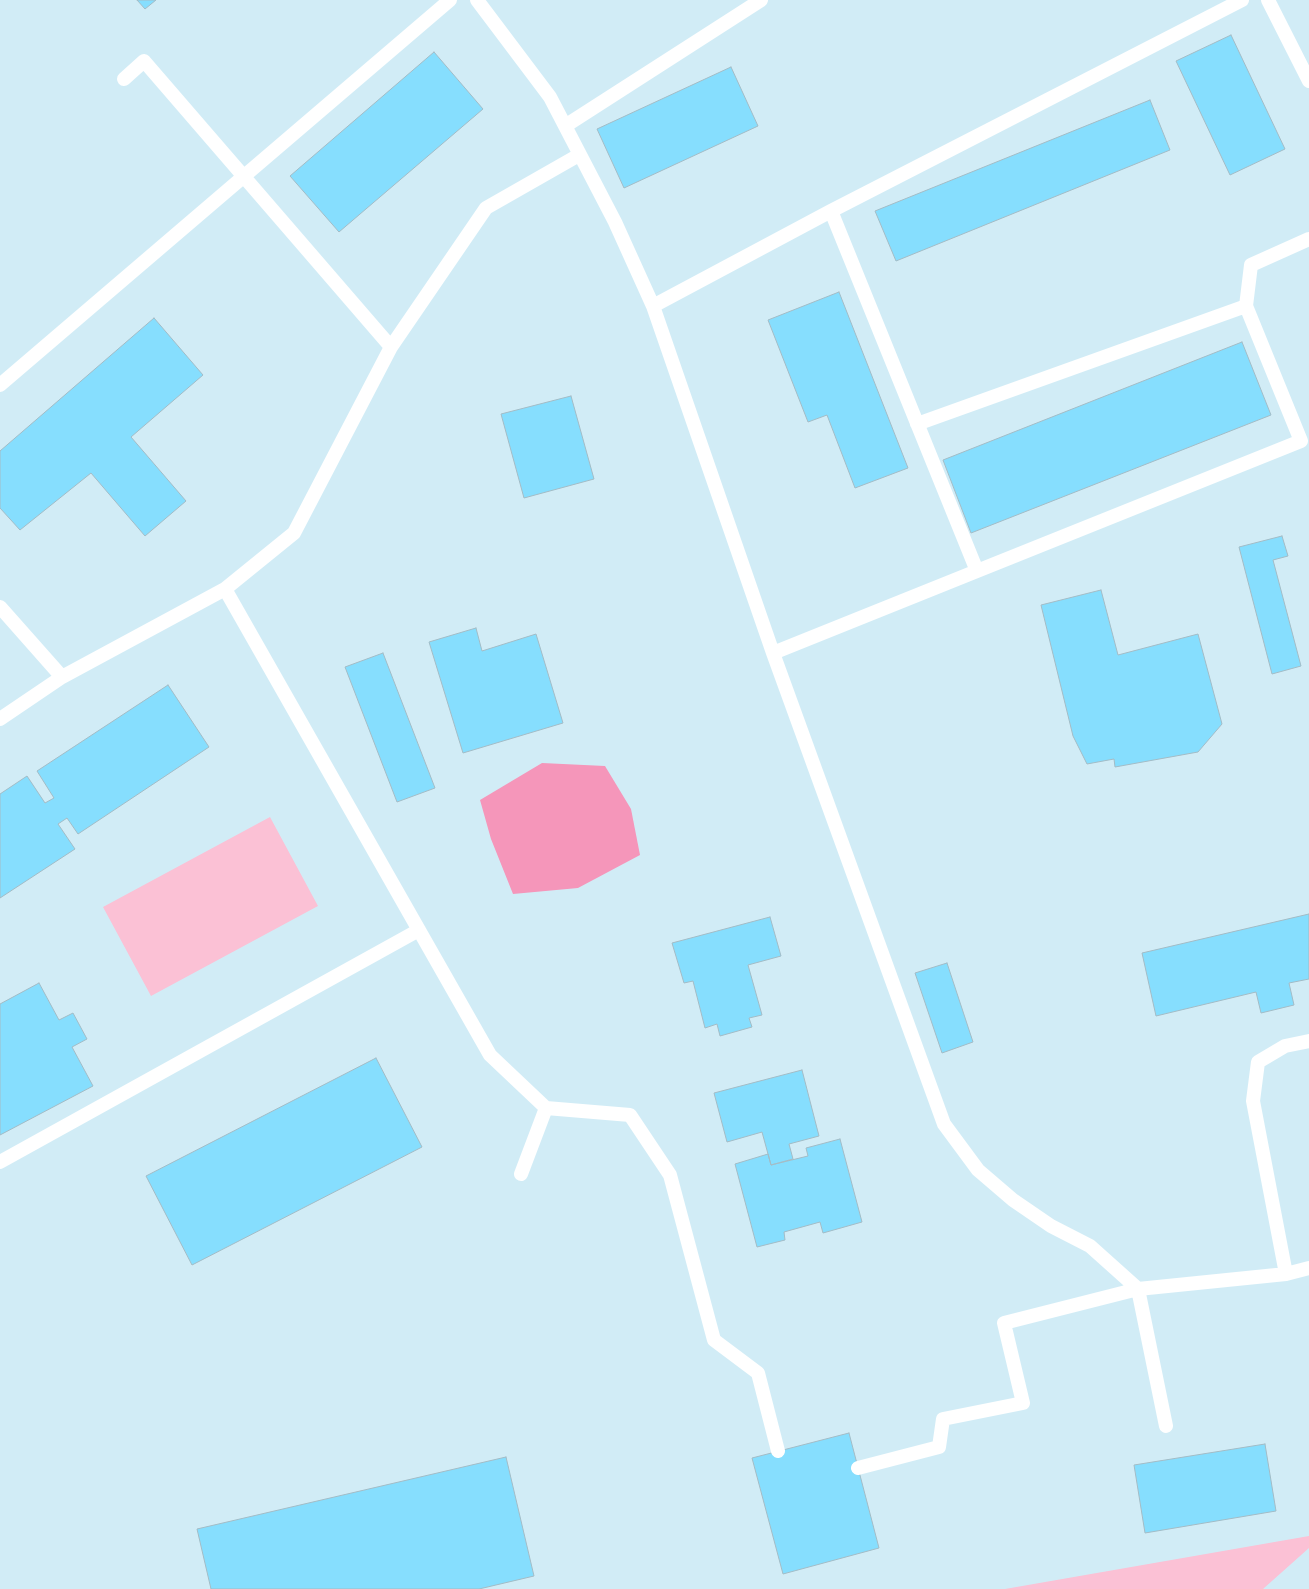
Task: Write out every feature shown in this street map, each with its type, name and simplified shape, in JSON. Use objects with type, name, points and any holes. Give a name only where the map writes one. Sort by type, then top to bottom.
[{"type":"lane","points":[[0,384],[450,0]]},
{"type":"lane","points":[[477,0],[550,97],[615,222],[653,306],[773,653],[944,1124],[978,1170],[1013,1200],[1051,1226],[1090,1246],[1138,1289],[1166,1426]]},
{"type":"lane","points":[[565,126],[761,0]]},
{"type":"lane","points":[[653,306],[831,211],[1242,0]]},
{"type":"lane","points":[[1268,0],[1309,81]]},
{"type":"lane","points":[[124,79],[144,62],[391,347]]},
{"type":"lane","points":[[0,719],[62,677],[225,589],[294,533],[391,347],[486,208],[579,155]]},
{"type":"lane","points":[[831,211],[976,572]]},
{"type":"lane","points":[[773,653],[1301,441],[1246,306],[1250,265],[1309,239]]},
{"type":"lane","points":[[917,424],[1246,306]]},
{"type":"lane","points":[[225,589],[490,1055],[546,1108],[630,1116],[670,1175],[714,1340],[758,1372],[778,1451]]},
{"type":"lane","points":[[0,607],[62,677]]},
{"type":"lane","points":[[0,1162],[418,930]]},
{"type":"lane","points":[[1286,1274],[1253,1100],[1258,1062],[1285,1046],[1309,1041]]},
{"type":"lane","points":[[521,1174],[546,1108]]},
{"type":"lane","points":[[858,1468],[939,1447],[943,1419],[1023,1404],[1004,1323],[1138,1289],[1286,1274],[1309,1268]]},
{"type":"shaded area","points":[[542,763],[605,766],[631,809],[640,855],[578,888],[513,894],[491,839],[480,800]]},
{"type":"shaded area","points":[[270,817],[318,906],[151,996],[103,907]]},
{"type":"shaded area","points":[[1309,1536],[1309,1548],[1263,1589],[1005,1589]]},
{"type":"building","points":[[137,0],[156,0],[145,9]]},
{"type":"building","points":[[1231,35],[1285,149],[1230,175],[1176,61]]},
{"type":"building","points":[[434,52],[483,109],[339,232],[290,176]]},
{"type":"building","points":[[731,67],[758,126],[624,188],[597,129]]},
{"type":"building","points":[[1150,100],[1170,150],[896,261],[875,211]]},
{"type":"building","points":[[839,292],[908,468],[855,488],[827,415],[808,422],[768,320]]},
{"type":"building","points":[[154,318],[203,375],[131,437],[186,501],[145,536],[91,473],[20,530],[0,508],[0,451]]},
{"type":"building","points":[[1242,342],[1271,415],[971,533],[943,460]]},
{"type":"building","points":[[571,396],[594,479],[524,498],[501,414]]},
{"type":"building","points":[[1282,536],[1288,556],[1273,560],[1301,666],[1272,674],[1239,547]]},
{"type":"building","points":[[1101,590],[1118,655],[1198,634],[1222,724],[1198,752],[1115,767],[1114,759],[1087,764],[1073,736],[1041,605]]},
{"type":"building","points":[[476,628],[482,651],[536,634],[563,723],[463,753],[429,642]]},
{"type":"building","points":[[383,653],[435,788],[397,802],[345,667]]},
{"type":"building","points":[[168,685],[209,747],[78,834],[67,818],[58,824],[75,849],[0,898],[0,794],[27,776],[45,803],[54,798],[37,771]]},
{"type":"building","points":[[1309,914],[1309,979],[1289,983],[1294,1005],[1261,1013],[1256,992],[1156,1016],[1142,953]]},
{"type":"building","points":[[770,917],[781,956],[748,965],[762,1015],[749,1018],[752,1027],[720,1036],[717,1024],[705,1028],[693,981],[684,983],[672,943]]},
{"type":"building","points":[[947,963],[973,1042],[942,1053],[915,973]]},
{"type":"building","points":[[39,983],[59,1020],[73,1013],[87,1039],[72,1047],[93,1086],[0,1135],[0,1004]]},
{"type":"building","points":[[376,1058],[422,1147],[192,1265],[146,1176]]},
{"type":"building","points":[[802,1070],[819,1136],[789,1144],[793,1159],[771,1165],[762,1132],[727,1142],[714,1093]]},
{"type":"building","points":[[840,1139],[862,1222],[823,1233],[820,1222],[784,1232],[785,1240],[757,1247],[735,1164],[768,1154],[771,1165],[808,1156],[806,1148]]},
{"type":"building","points":[[849,1433],[879,1548],[783,1574],[752,1458]]},
{"type":"building","points":[[1265,1444],[1276,1511],[1145,1533],[1134,1465]]},
{"type":"building","points":[[506,1457],[534,1576],[479,1589],[211,1589],[197,1529]]}]
